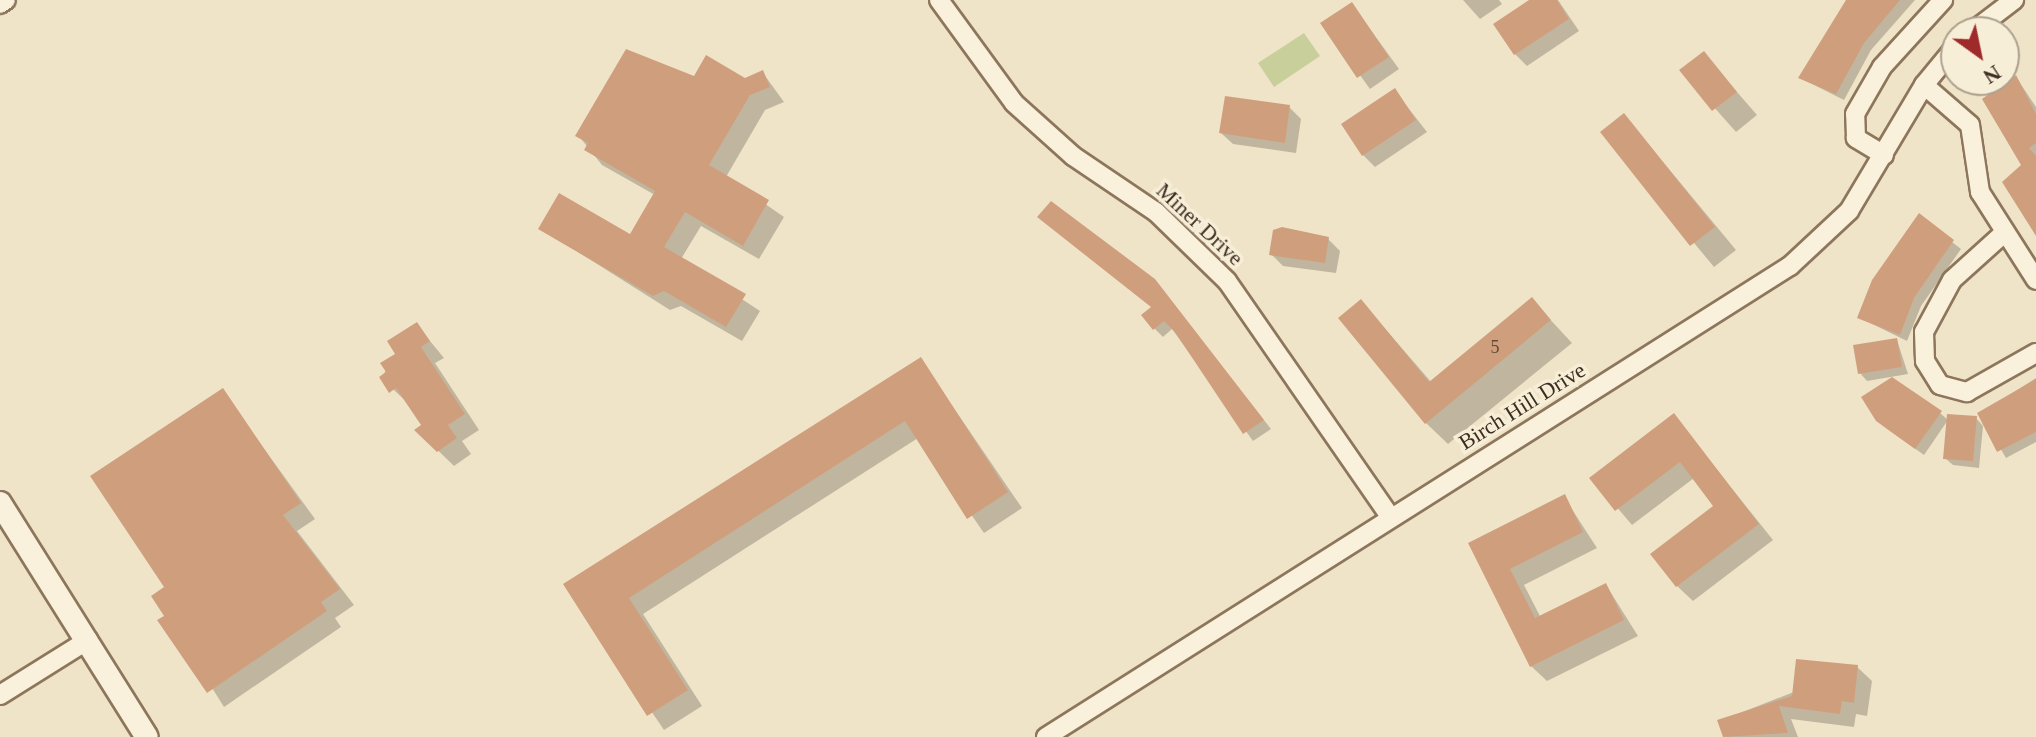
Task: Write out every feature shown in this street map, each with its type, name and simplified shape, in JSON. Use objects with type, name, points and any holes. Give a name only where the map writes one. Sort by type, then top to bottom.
[{"type":"street","points":[[0,4],[6,0]]},
{"type":"street","name":"Miner Drive","points":[[939,0],[1025,114],[1156,212],[1227,281],[1391,518]]},
{"type":"street","points":[[1884,155],[1856,138],[1855,114],[1889,58],[1943,0]]},
{"type":"street","points":[[1993,16],[2014,0]]},
{"type":"street","name":"Birch Hill Drive","points":[[1046,737],[1790,266],[1842,219],[1884,155],[1924,85],[1940,66]]},
{"type":"street","points":[[1924,85],[1970,125],[1980,192],[2036,280]]},
{"type":"street","points":[[2004,233],[1952,280],[1924,332],[1925,361],[1940,385],[1967,392],[2036,353]]},
{"type":"street","points":[[0,503],[147,737]]},
{"type":"street","points":[[0,695],[88,640]]},
{"type":"green space","points":[[1304,33],[1320,56],[1274,87],[1258,63]]},
{"type":"building","points":[[1529,0],[1557,0],[1569,19],[1514,55],[1493,24]]},
{"type":"building","points":[[1846,0],[1900,0],[1864,43],[1836,94],[1798,78]]},
{"type":"building","points":[[1352,2],[1389,57],[1357,78],[1320,23]]},
{"type":"building","points":[[626,49],[694,76],[706,55],[745,78],[763,70],[770,87],[750,95],[709,165],[769,200],[743,246],[685,212],[664,247],[746,294],[726,327],[664,291],[653,296],[538,229],[559,193],[630,234],[655,191],[584,150],[588,143],[575,136]]},
{"type":"building","points":[[1704,51],[1737,92],[1712,111],[1679,70]]},
{"type":"building","points":[[2020,83],[2036,114],[2036,143],[2029,148],[2036,156],[2036,236],[2002,182],[2021,165],[1982,99],[1986,96],[2020,96]]},
{"type":"building","points":[[1395,88],[1416,120],[1362,156],[1341,124]]},
{"type":"building","points":[[1225,96],[1290,105],[1285,143],[1219,133]]},
{"type":"building","points":[[1624,113],[1715,227],[1690,246],[1600,132]]},
{"type":"building","points":[[1051,201],[1155,279],[1264,420],[1243,434],[1175,332],[1164,321],[1153,330],[1141,315],[1151,307],[1037,217]]},
{"type":"building","points":[[1919,213],[1954,240],[1914,298],[1900,335],[1857,318],[1872,280]]},
{"type":"building","points":[[1282,227],[1329,237],[1325,263],[1269,255],[1273,230]]},
{"type":"building","points":[[1532,297],[1551,320],[1425,424],[1338,318],[1361,299],[1429,382]]},
{"type":"building","points":[[417,322],[430,341],[421,347],[465,414],[448,425],[457,438],[437,452],[414,430],[421,425],[396,388],[389,393],[379,377],[386,372],[380,363],[395,354],[387,341]]},
{"type":"building","points":[[1897,338],[1902,367],[1858,374],[1853,345]]},
{"type":"building","points":[[921,357],[1008,492],[967,519],[905,421],[629,598],[688,690],[647,716],[563,584]]},
{"type":"building","points":[[1892,377],[1942,411],[1915,449],[1876,421],[1861,397]]},
{"type":"building","points":[[2036,379],[2036,432],[1997,452],[1977,413]]},
{"type":"building","points":[[223,388],[301,503],[283,515],[340,589],[321,602],[327,611],[207,693],[157,620],[164,616],[151,596],[164,587],[90,476]]},
{"type":"building","points":[[1674,413],[1759,524],[1676,587],[1650,554],[1713,506],[1680,462],[1615,511],[1589,478]]},
{"type":"building","points":[[1947,414],[1977,416],[1973,461],[1943,459]]},
{"type":"building","points":[[1565,494],[1583,532],[1510,569],[1535,618],[1606,583],[1624,620],[1530,667],[1468,543]]},
{"type":"building","points":[[1796,659],[1858,665],[1854,703],[1842,701],[1840,714],[1779,706],[1788,733],[1723,737],[1717,720],[1792,696]]}]
